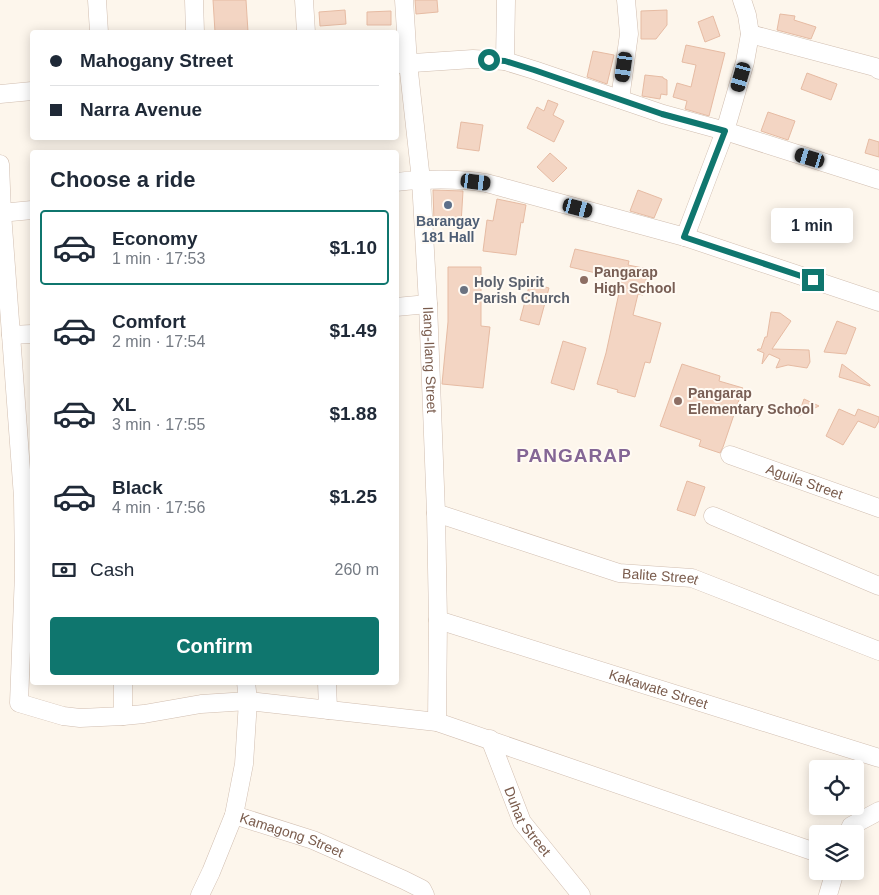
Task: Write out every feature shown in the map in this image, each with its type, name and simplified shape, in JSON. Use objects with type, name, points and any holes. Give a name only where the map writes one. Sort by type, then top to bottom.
[{"type":"street","points":[[97,0],[99,30]]},
{"type":"street","points":[[194,0],[195,30]]},
{"type":"street","points":[[304,0],[306,30]]},
{"type":"street","name":"Ilang-Ilang Street","points":[[404,0],[402,64],[420,180],[428,304],[436,513],[437,722]]},
{"type":"street","points":[[505,61],[506,0]]},
{"type":"street","points":[[620,99],[629,34],[626,0]]},
{"type":"street","points":[[684,237],[725,131],[745,62],[750,34],[742,0]]},
{"type":"street","points":[[750,34],[874,67],[879,70]]},
{"type":"street","points":[[402,64],[473,59],[505,61],[662,114],[725,131],[879,180]]},
{"type":"street","points":[[0,94],[30,91]]},
{"type":"street","points":[[0,164],[1,213],[23,498],[24,573],[19,703],[63,716],[80,718],[123,716],[201,704],[248,701],[437,722],[809,850]]},
{"type":"street","points":[[399,182],[442,179],[486,184],[543,198],[684,237],[879,302]]},
{"type":"street","points":[[1,213],[30,210]]},
{"type":"street","points":[[399,306],[428,304]]},
{"type":"street","points":[[11,335],[30,334]]},
{"type":"street","name":"Aguila Street","points":[[730,455],[879,508]]},
{"type":"street","name":"Balite Street","points":[[436,513],[619,573],[692,578],[879,651]]},
{"type":"street","points":[[713,516],[879,586]]},
{"type":"street","name":"Kakawate Street","points":[[438,620],[879,758]]},
{"type":"street","points":[[123,685],[123,716]]},
{"type":"street","points":[[234,815],[244,764],[248,701],[246,685]]},
{"type":"street","points":[[327,685],[328,710]]},
{"type":"street","name":"Duhat Street","points":[[490,739],[522,822],[581,895]]},
{"type":"street","points":[[853,825],[879,811]]},
{"type":"street","name":"Kamagong Street","points":[[200,895],[234,815],[313,840],[404,880],[422,889],[425,895]]},
{"type":"street","points":[[828,895],[832,880]]},
{"type":"building","points":[[213,0],[246,0],[248,30],[215,30]]},
{"type":"building","points":[[415,0],[437,0],[438,12],[416,14]]},
{"type":"building","points":[[345,10],[346,24],[320,26],[319,12]]},
{"type":"building","points":[[667,10],[667,25],[656,39],[641,39],[641,11]]},
{"type":"building","points":[[391,11],[391,25],[367,25],[367,12]]},
{"type":"building","points":[[780,14],[795,16],[794,20],[816,27],[811,39],[777,30]]},
{"type":"building","points":[[713,16],[720,36],[705,42],[698,22]]},
{"type":"building","points":[[686,45],[725,53],[709,116],[685,109],[687,101],[673,97],[677,83],[691,87],[696,65],[682,62]]},
{"type":"building","points":[[593,51],[614,55],[607,84],[587,77]]},
{"type":"building","points":[[807,73],[837,84],[831,100],[801,89]]},
{"type":"building","points":[[645,75],[663,77],[667,80],[667,95],[661,94],[660,99],[642,96]]},
{"type":"building","points":[[548,100],[558,104],[553,115],[564,121],[554,142],[527,128],[537,107],[544,111]]},
{"type":"building","points":[[768,112],[795,121],[788,140],[761,131]]},
{"type":"building","points":[[461,122],[483,125],[479,151],[457,148]]},
{"type":"building","points":[[869,139],[879,142],[879,157],[865,153]]},
{"type":"building","points":[[550,153],[567,168],[553,182],[537,167]]},
{"type":"building","name":"Barangay 181 Hall","points":[[433,190],[463,191],[461,224],[434,222]]},
{"type":"building","points":[[638,190],[662,199],[654,218],[630,211]]},
{"type":"building","points":[[497,199],[526,205],[523,223],[521,222],[516,255],[483,251],[487,220],[493,221]]},
{"type":"building","points":[[575,249],[629,261],[628,265],[648,269],[643,295],[638,294],[633,315],[661,323],[650,363],[645,362],[635,397],[597,384],[606,353],[622,279],[570,267]]},
{"type":"building","points":[[448,267],[481,267],[481,326],[490,327],[483,388],[442,384],[448,322]]},
{"type":"building","points":[[530,283],[549,288],[539,325],[520,320]]},
{"type":"building","points":[[771,312],[780,313],[791,321],[772,349],[809,350],[810,362],[807,368],[788,365],[776,368],[780,359],[769,354],[762,364],[764,353],[757,350],[761,349],[765,337],[767,337]]},
{"type":"building","points":[[837,321],[856,328],[846,354],[824,352]]},
{"type":"building","points":[[563,341],[586,348],[574,390],[551,383]]},
{"type":"building","points":[[682,364],[720,376],[719,381],[743,388],[720,453],[699,446],[701,440],[660,426]]},
{"type":"building","points":[[842,364],[870,385],[870,386],[839,377]]},
{"type":"building","points":[[804,399],[819,406],[798,416]]},
{"type":"building","points":[[839,409],[855,416],[858,409],[879,417],[879,421],[875,428],[858,421],[843,445],[826,436]]},
{"type":"building","points":[[687,481],[705,487],[695,516],[677,510]]},
{"type":"place","name":"Barangay 181 Hall","points":[[448,205]]},
{"type":"place","name":"Pangarap High School","points":[[584,280]]},
{"type":"place","name":"Holy Spirit Parish Church","points":[[464,290]]},
{"type":"place","name":"Pangarap Elementary School","points":[[678,401]]},
{"type":"district","name":"PANGARAP","points":[[574,455]]},
{"type":"route","points":[[489,60],[505,61],[662,114],[725,131],[684,237],[813,280]]}]
